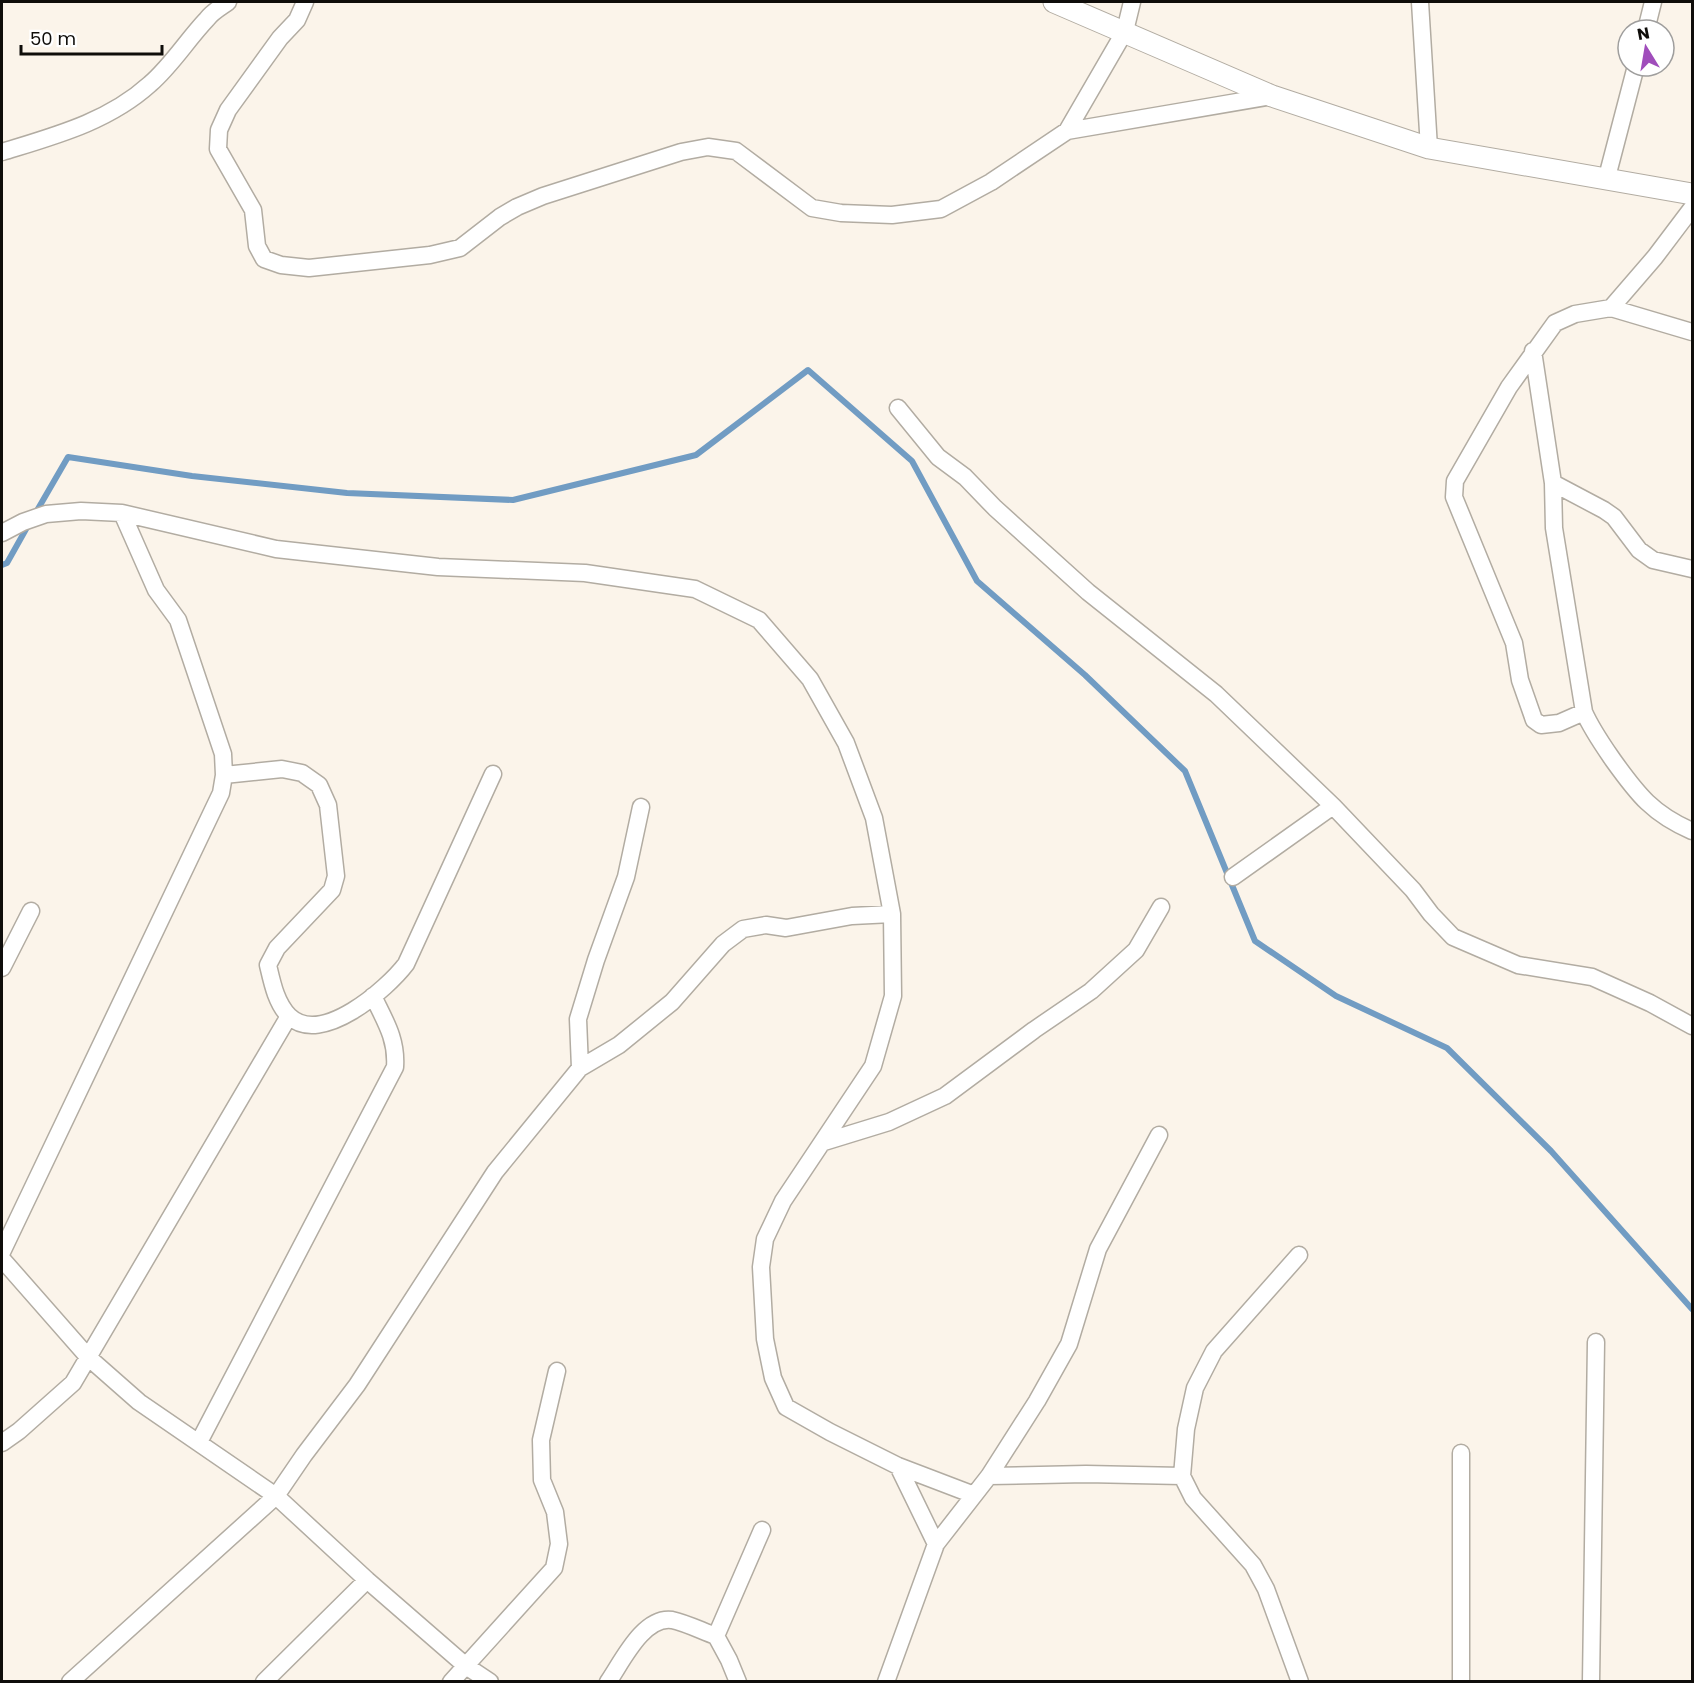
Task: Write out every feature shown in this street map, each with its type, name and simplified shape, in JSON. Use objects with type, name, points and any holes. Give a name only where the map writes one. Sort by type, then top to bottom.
[{"type":"street","points":[[2,152],[75,130],[107,115],[149,86],[177,57],[208,17],[228,2]]},
{"type":"street","points":[[305,2],[297,20],[280,38],[228,110],[219,130],[218,149],[253,210],[257,246],[264,259],[281,266],[309,268],[430,255],[460,248],[517,207],[543,196],[681,152],[708,147],[736,151],[812,208],[841,213],[892,215],[941,209],[992,182],[1067,131],[1272,96]]},
{"type":"street","points":[[1054,2],[1272,96],[1429,148],[1607,177],[1692,194]]},
{"type":"street","points":[[1067,131],[1125,31],[1132,2]]},
{"type":"street","points":[[1420,2],[1429,148]]},
{"type":"street","points":[[1649,18],[1653,2]]},
{"type":"street","points":[[1607,177],[1633,78]]},
{"type":"street","points":[[1611,308],[1655,257],[1692,208]]},
{"type":"street","points":[[1584,712],[1559,723],[1541,725],[1534,720],[1520,680],[1514,642],[1454,496],[1455,481],[1509,387],[1554,323],[1575,314],[1611,308],[1692,332]]},
{"type":"street","points":[[1533,351],[1553,483],[1554,528],[1584,712],[1591,729],[1636,794],[1657,812],[1692,831]]},
{"type":"street","points":[[898,408],[938,457],[965,477],[995,508],[1088,592],[1216,694],[1333,806],[1453,937],[1518,964],[1592,977],[1650,1003],[1692,1026]]},
{"type":"street","points":[[1553,483],[1614,517],[1639,550],[1653,560],[1692,569]]},
{"type":"street","points":[[2,533],[46,514],[81,511],[122,513],[276,549],[438,567],[585,573],[695,589],[759,620],[810,679],[846,743],[874,818],[892,914],[893,996],[873,1066],[783,1201],[765,1239],[761,1267],[765,1339],[773,1377],[786,1407],[898,1466],[974,1495]]},
{"type":"street","points":[[2,1252],[221,793],[224,775],[223,754],[178,620],[156,590],[122,513]]},
{"type":"street","points":[[224,775],[282,769],[302,773],[319,785],[328,805],[336,876],[332,890],[277,948],[268,965],[275,992],[289,1016],[304,1025],[325,1023],[348,1015],[395,978],[406,964],[493,774]]},
{"type":"street","points":[[1233,877],[1333,806]]},
{"type":"street","points":[[580,1068],[578,1019],[596,960],[626,877],[641,807]]},
{"type":"street","points":[[824,1142],[889,1122],[945,1096],[1034,1029],[1091,991],[1136,950],[1161,907]]},
{"type":"street","points":[[2,968],[31,911]]},
{"type":"street","points":[[70,1682],[276,1496],[357,1385],[495,1172],[580,1068],[619,1045],[672,1002],[723,944],[743,929],[766,925],[786,928],[852,916],[892,914]]},
{"type":"street","points":[[199,1442],[395,1067],[393,1037],[373,996]]},
{"type":"street","points":[[2,1443],[19,1431],[73,1383],[289,1016]]},
{"type":"street","points":[[886,1682],[936,1544],[989,1476],[1037,1401],[1069,1344],[1098,1249],[1159,1135]]},
{"type":"street","points":[[1299,1255],[1214,1351],[1195,1388],[1186,1429],[1182,1476],[1193,1498],[1253,1565],[1266,1589],[1299,1682]]},
{"type":"street","points":[[2,1259],[89,1358],[139,1402],[276,1496],[367,1580],[466,1666],[490,1682]]},
{"type":"street","points":[[1592,1682],[1596,1342]]},
{"type":"street","points":[[451,1682],[554,1568],[559,1544],[555,1512],[542,1480],[541,1440],[557,1371]]},
{"type":"street","points":[[1461,1453],[1461,1682]]},
{"type":"street","points":[[898,1466],[936,1544]]},
{"type":"street","points":[[989,1476],[1086,1474],[1182,1476]]},
{"type":"street","points":[[716,1636],[762,1530]]},
{"type":"street","points":[[264,1682],[367,1580]]},
{"type":"street","points":[[608,1682],[643,1630],[656,1623],[670,1620],[716,1636],[738,1682]]},
{"type":"waterway","points":[[35,514],[68,457],[192,476],[347,493],[513,500],[696,455],[808,370],[912,461],[977,581],[1085,675],[1185,771],[1255,941],[1336,996],[1447,1048],[1551,1151],[1692,1309]]},
{"type":"waterway","points":[[2,565],[7,563],[30,522]]}]
